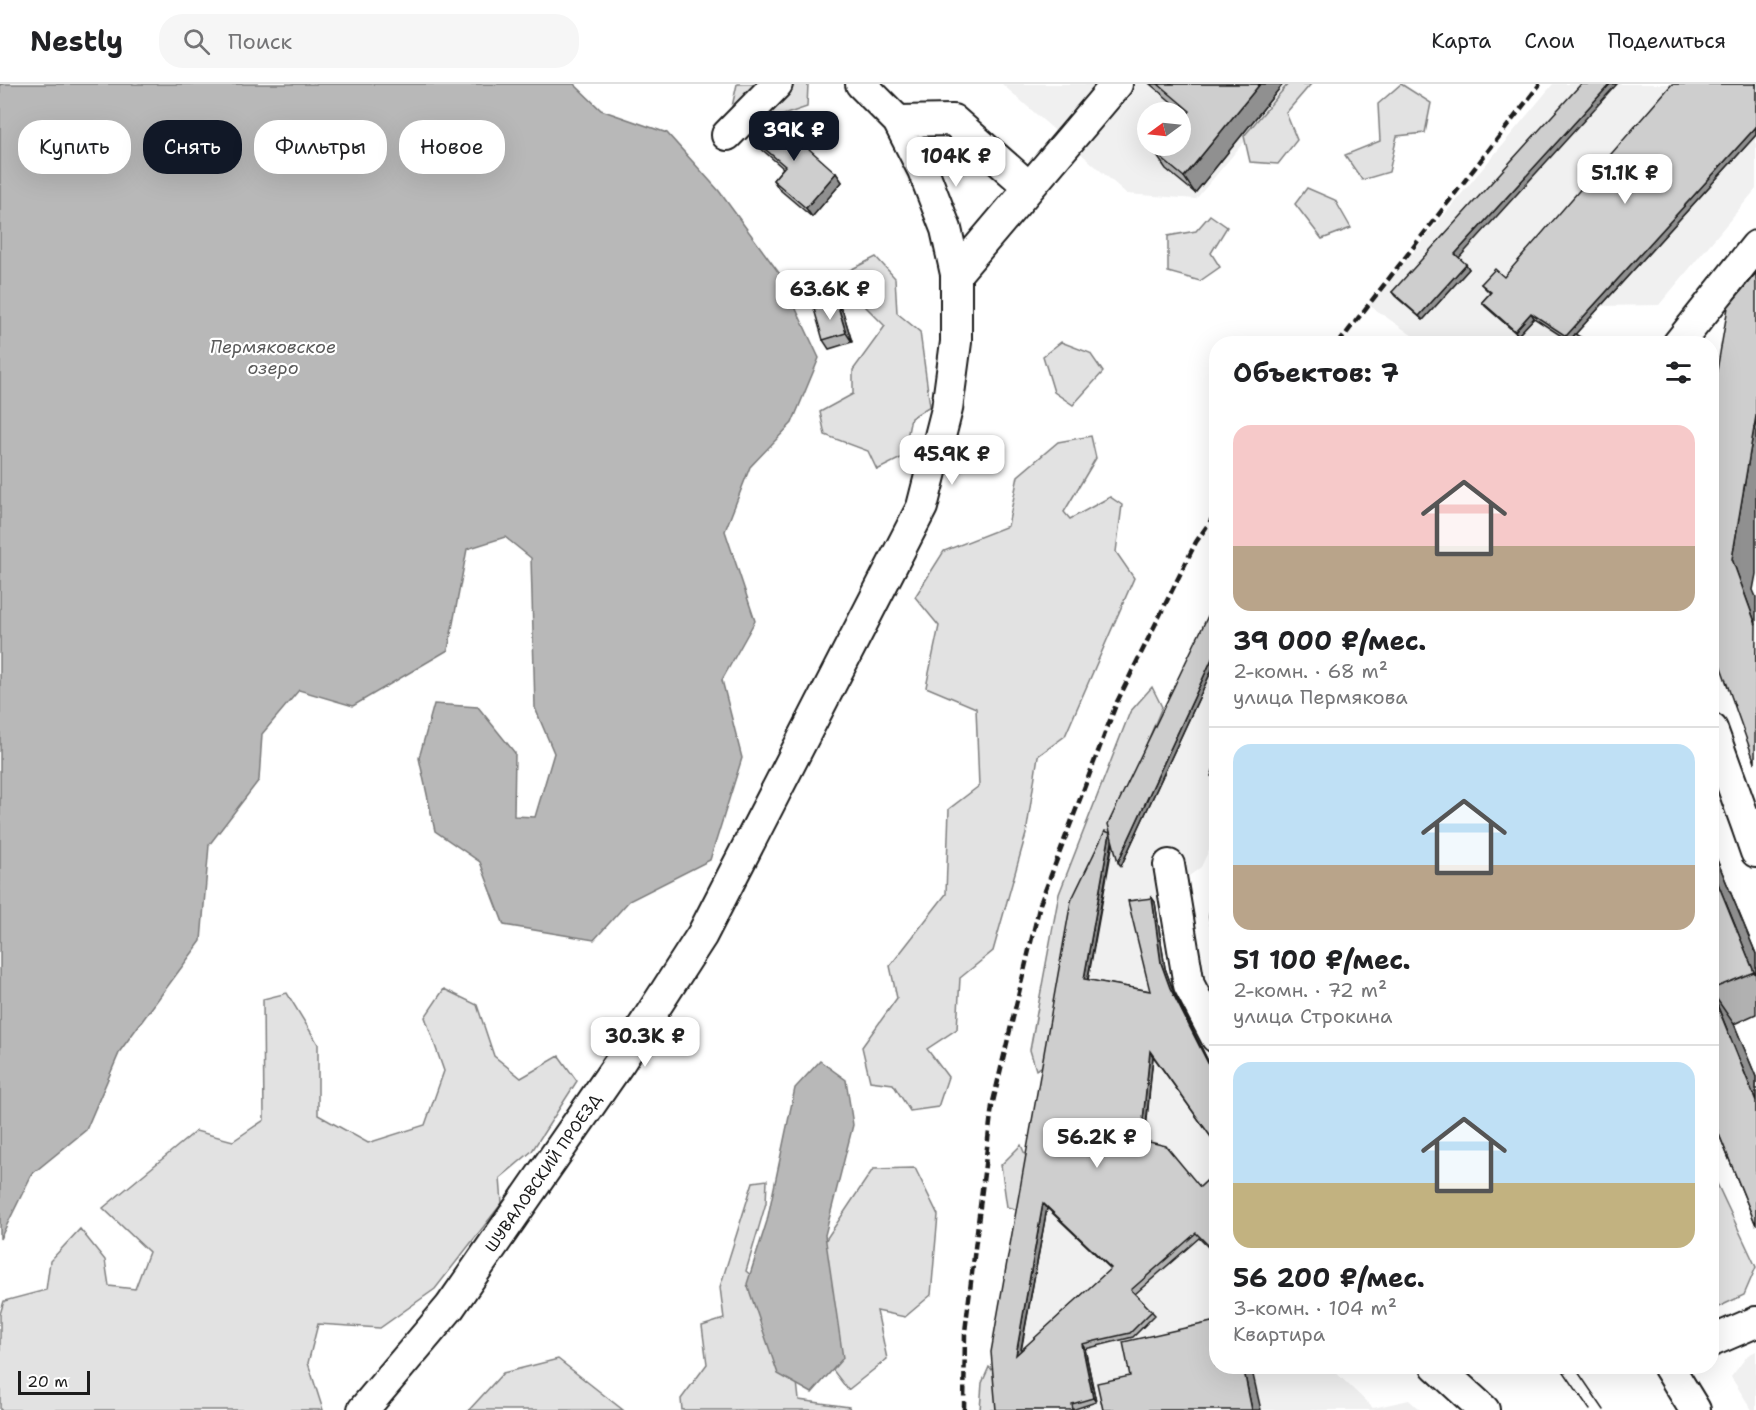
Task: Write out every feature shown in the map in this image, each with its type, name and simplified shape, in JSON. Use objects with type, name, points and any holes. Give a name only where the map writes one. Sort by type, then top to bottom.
[{"type":"street","points":[[727,135],[777,84]]},
{"type":"street","name":"ШУВАЛОВСКИЙ ПРОЕЗД","points":[[363,1410],[450,1307],[620,1062],[702,935],[922,507],[947,408],[956,342],[956,274],[946,229],[923,170],[898,121],[861,84]]},
{"type":"street","points":[[956,274],[1117,84]]},
{"type":"street","points":[[898,121],[953,120],[1029,187]]},
{"type":"street","points":[[1683,336],[1756,246]]},
{"type":"street","points":[[1726,327],[1750,296],[1729,279]]},
{"type":"street","points":[[1719,747],[1753,834]]},
{"type":"street","points":[[1169,865],[1190,985],[1209,1023]]},
{"type":"street","points":[[1719,1338],[1756,1322]]},
{"type":"street","points":[[1445,1374],[1484,1410]]},
{"type":"street","points":[[1671,1374],[1680,1404]]},
{"type":"shaded area","points":[[737,84],[808,84],[807,107],[757,124],[731,111]]},
{"type":"shaded area","points":[[1002,84],[1293,84],[1196,199],[1127,194]]},
{"type":"shaded area","points":[[1288,84],[1311,84],[1286,113],[1297,140],[1278,164],[1250,162],[1244,136]]},
{"type":"shaded area","points":[[1401,84],[1431,103],[1425,133],[1397,136],[1389,172],[1362,180],[1345,155],[1380,141],[1378,104]]},
{"type":"shaded area","points":[[1553,84],[1756,84],[1756,189],[1659,305],[1599,306],[1573,336],[1413,336],[1369,305]]},
{"type":"shaded area","points":[[1307,188],[1335,200],[1351,228],[1322,239],[1295,204]]},
{"type":"shaded area","points":[[1210,215],[1227,227],[1211,253],[1220,267],[1200,281],[1168,272],[1168,236],[1196,231]]},
{"type":"shaded area","points":[[876,257],[895,278],[897,313],[920,332],[930,406],[911,418],[903,457],[877,470],[868,451],[825,435],[820,412],[853,394],[853,370],[885,326],[854,295],[848,271]]},
{"type":"shaded area","points":[[1061,342],[1090,353],[1103,372],[1073,405],[1054,392],[1043,356]]},
{"type":"shaded area","points":[[1091,436],[1096,458],[1064,512],[1070,519],[1110,497],[1122,505],[1116,552],[1134,578],[1065,736],[1038,756],[1026,834],[993,951],[960,978],[957,1029],[927,1049],[948,1077],[938,1107],[910,1111],[893,1084],[870,1081],[862,1047],[897,998],[890,966],[946,894],[949,809],[979,786],[976,708],[926,687],[939,626],[915,597],[944,551],[1008,526],[1018,476],[1058,442]]},
{"type":"shaded area","points":[[1209,625],[1209,850],[1201,867],[1155,902],[1165,968],[1209,1061],[1209,1374],[1337,1374],[1373,1408],[1409,1400],[1420,1410],[998,1410],[1074,906]]},
{"type":"shaded area","points":[[1152,687],[1162,707],[1078,909],[1052,1061],[1036,1070],[1030,1050],[1059,894],[1130,712]]},
{"type":"shaded area","points":[[444,989],[477,1005],[494,1056],[521,1078],[559,1056],[577,1081],[532,1151],[500,1178],[502,1203],[435,1289],[380,1328],[318,1324],[308,1363],[323,1410],[0,1410],[0,1314],[4,1301],[46,1290],[50,1261],[80,1229],[105,1260],[109,1286],[135,1289],[149,1252],[103,1208],[196,1131],[233,1141],[264,1120],[263,999],[287,993],[318,1044],[318,1115],[368,1143],[425,1125],[444,1071],[425,1017]]},
{"type":"shaded area","points":[[1021,1145],[1032,1171],[1024,1211],[1007,1207],[1001,1165]]},
{"type":"shaded area","points":[[915,1168],[938,1215],[931,1295],[905,1317],[877,1311],[887,1359],[848,1390],[813,1344],[811,1262],[873,1169]]},
{"type":"shaded area","points":[[767,1180],[766,1203],[746,1271],[789,1308],[799,1400],[849,1407],[850,1410],[682,1410],[681,1399],[707,1364],[702,1326],[724,1319],[720,1287],[753,1182]]},
{"type":"shaded area","points":[[1719,1188],[1756,1267],[1744,1295],[1719,1307]]},
{"type":"shaded area","points":[[1756,1351],[1756,1410],[1752,1410],[1731,1377],[1748,1355]]},
{"type":"shaded area","points":[[558,1359],[623,1410],[469,1410],[503,1373]]},
{"type":"shaded area","points":[[989,1367],[1000,1377],[1003,1410],[980,1410],[982,1383]]},
{"type":"water","name":"Пермяковское озеро","points":[[0,84],[574,84],[601,110],[667,133],[719,191],[779,273],[819,358],[792,423],[750,467],[725,531],[755,621],[722,680],[742,758],[710,860],[629,901],[594,940],[504,925],[480,862],[435,831],[419,758],[434,704],[478,707],[515,753],[514,816],[535,817],[554,753],[535,708],[531,558],[505,537],[467,549],[448,650],[353,706],[299,690],[262,734],[259,780],[209,845],[201,941],[120,1051],[86,1130],[32,1174],[0,1239]]},
{"type":"water","points":[[820,1061],[846,1080],[853,1125],[825,1235],[843,1358],[812,1393],[778,1374],[747,1284],[767,1221],[795,1088]]},
{"type":"building","points":[[1158,84],[1260,84],[1184,177],[1159,156],[1191,156],[1191,102],[1179,102]]},
{"type":"building","points":[[1581,84],[1610,84],[1455,254],[1466,264],[1419,316],[1392,292]]},
{"type":"building","points":[[1672,84],[1756,84],[1756,127],[1566,336],[1531,313],[1515,331],[1482,302],[1491,292],[1481,284],[1495,269],[1504,277]]},
{"type":"building","points":[[771,115],[836,173],[806,208],[773,180],[785,166],[751,137]]},
{"type":"building","points":[[1756,273],[1756,416],[1732,559],[1756,625],[1755,763],[1719,662],[1719,359],[1728,307]]},
{"type":"building","points":[[837,303],[846,333],[823,340],[814,309]]},
{"type":"building","points":[[1209,614],[1209,665],[1118,862],[1108,824]]},
{"type":"building","points":[[1105,831],[1110,833],[1084,979],[1150,991],[1128,901],[1152,898],[1161,963],[1170,988],[1209,1065],[1209,1134],[1150,1051],[1141,1140],[1166,1146],[1200,1187],[1209,1179],[1209,1246],[1196,1233],[1131,1290],[1152,1311],[1130,1333],[1082,1344],[1093,1398],[1072,1404],[1073,1410],[996,1410],[991,1352],[1071,901]],"holes":[[[1043,1203],[1111,1268],[1016,1355]]]},
{"type":"building","points":[[1719,886],[1754,972],[1719,986]]},
{"type":"building","points":[[1719,1010],[1756,1101],[1756,1225],[1719,1134]]},
{"type":"building","points":[[1209,1323],[1209,1374],[1245,1374],[1252,1410],[1103,1410],[1097,1383],[1130,1376],[1123,1342]]},
{"type":"tram line","points":[[1565,1374],[1590,1410]]},
{"type":"tram line","points":[[1579,1374],[1604,1410]]},
{"type":"railway","points":[[1344,336],[1540,84]]},
{"type":"railway","points":[[964,1410],[965,1332],[992,1106],[1040,904],[1117,702],[1196,542],[1209,523]]}]
